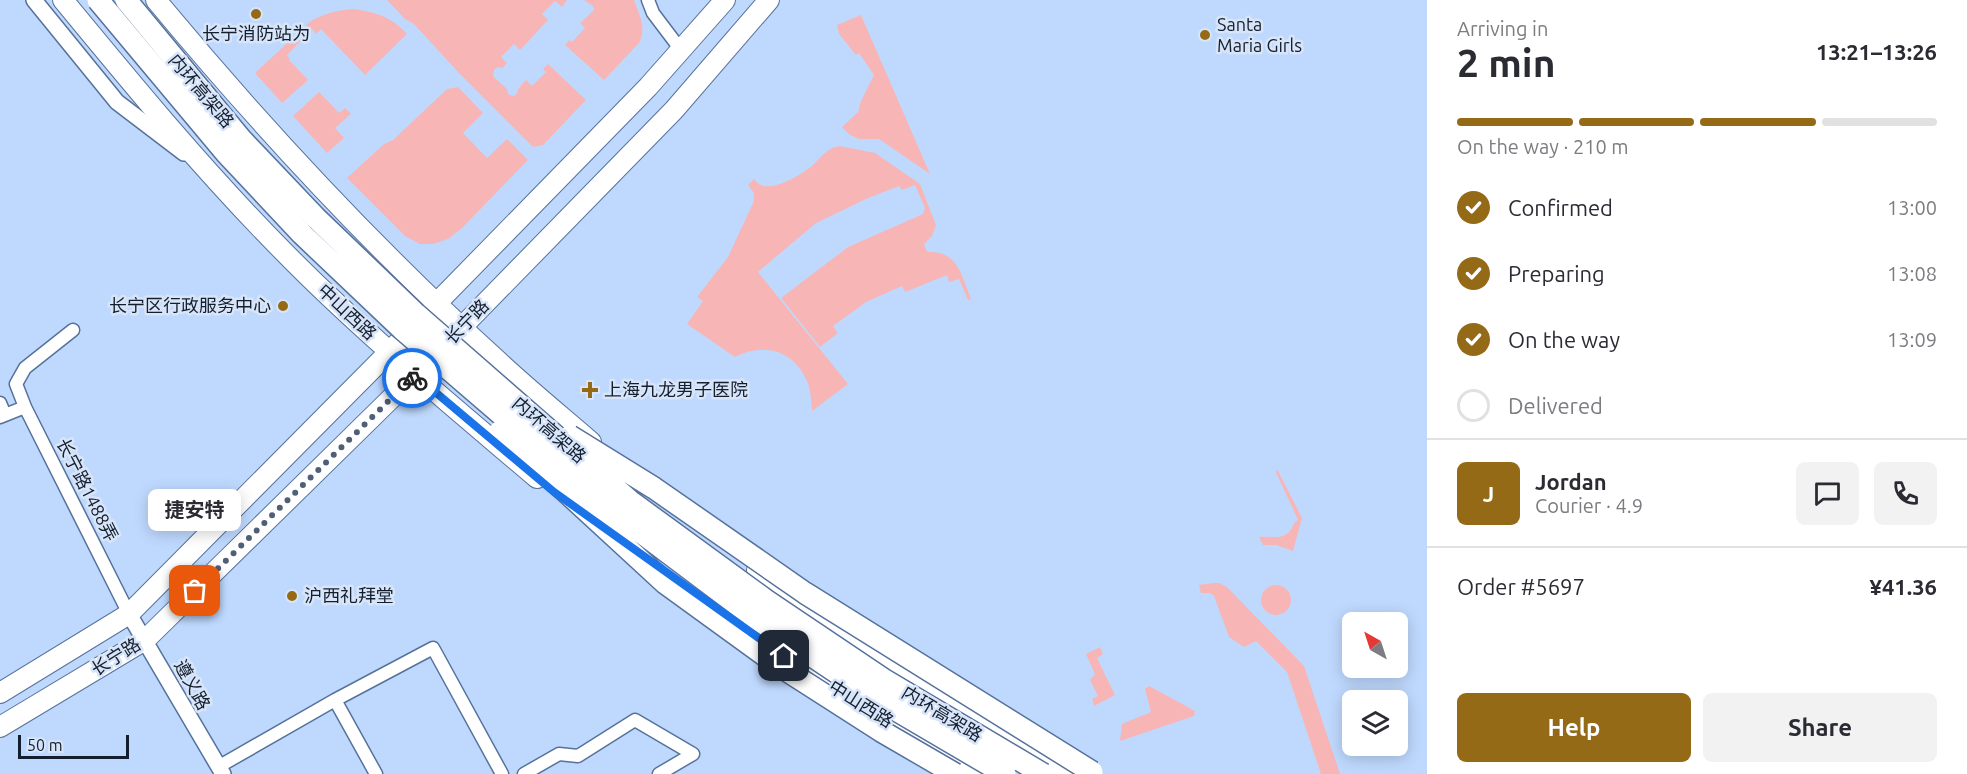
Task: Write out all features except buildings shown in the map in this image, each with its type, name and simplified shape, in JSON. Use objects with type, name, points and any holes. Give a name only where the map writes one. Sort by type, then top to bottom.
[{"type":"highway","name":"内环高架路","points":[[98,0],[226,153],[302,234],[402,328],[618,515],[755,618],[872,696],[1005,774]]},
{"type":"highway","name":"内环高架路","points":[[126,0],[241,139],[316,218],[416,315],[630,501],[767,601],[883,679],[1043,774]]},
{"type":"highway","points":[[402,328],[502,433],[665,583],[778,665],[881,731],[955,774]]},
{"type":"highway","points":[[530,414],[654,488],[805,593],[1083,773]]},
{"type":"main road","name":"中山西路","points":[[63,0],[161,120],[207,171],[282,250],[415,375],[554,492],[752,634],[833,687],[976,774]]},
{"type":"main road","points":[[156,0],[218,74],[336,203],[499,362],[625,471],[746,561],[825,624],[1083,773]]},
{"type":"main road","name":"长宁路","points":[[0,693],[129,614],[648,87],[724,0]]},
{"type":"main road","name":"长宁路","points":[[0,727],[145,640],[415,375],[674,110],[769,0]]},
{"type":"street","points":[[34,0],[117,102],[207,171]]},
{"type":"street","points":[[648,0],[653,13],[681,51]]},
{"type":"street","name":"长宁路1488弄","points":[[73,330],[25,368],[16,384],[25,407],[129,614]]},
{"type":"street","points":[[2,412],[25,407]]},
{"type":"street","name":"遵义路","points":[[129,614],[221,770]]},
{"type":"street","points":[[221,770],[335,700],[433,648],[502,774]]},
{"type":"street","points":[[335,700],[376,774]]},
{"type":"street","points":[[524,774],[559,754],[578,756],[635,720],[693,754],[659,774]]},
{"type":"shaded area","points":[[387,0],[567,0],[562,7],[555,1],[542,14],[548,20],[520,50],[514,44],[501,57],[507,63],[503,68],[498,67],[494,70],[493,76],[507,89],[508,94],[513,96],[517,94],[518,89],[526,80],[532,86],[546,72],[543,69],[548,64],[586,100],[543,145],[533,147],[414,24],[405,19]]},
{"type":"shaded area","points":[[584,0],[634,0],[641,21],[642,32],[639,43],[604,80],[565,45],[569,40],[572,42],[585,28],[580,23],[594,10],[593,6]]},
{"type":"shaded area","points":[[353,9],[383,16],[407,34],[365,75],[321,29],[316,34],[312,29],[287,55],[308,80],[282,103],[255,73],[311,21],[332,12]]},
{"type":"shaded area","points":[[861,15],[930,174],[879,139],[859,139],[850,135],[842,127],[858,112],[874,75],[859,53],[856,55],[839,34],[837,25]]},
{"type":"shaded area","points":[[458,87],[483,113],[463,133],[487,158],[507,139],[528,160],[462,228],[448,239],[433,244],[420,244],[405,236],[347,178],[384,144],[393,140],[447,89]]},
{"type":"shaded area","points":[[319,92],[339,113],[345,108],[351,114],[335,128],[344,138],[327,153],[293,116]]},
{"type":"shaded area","points":[[840,146],[875,153],[920,184],[936,225],[932,236],[924,244],[927,252],[937,252],[952,260],[961,273],[971,299],[968,300],[959,279],[949,282],[947,275],[905,292],[902,286],[866,302],[833,326],[838,333],[820,347],[781,298],[848,247],[923,214],[925,208],[915,185],[902,190],[899,186],[816,223],[758,272],[848,384],[812,411],[806,379],[793,361],[785,355],[756,350],[735,357],[687,324],[703,301],[697,297],[728,257],[754,201],[754,193],[748,185],[754,179],[760,185],[767,186],[789,181],[808,169],[828,151]]},
{"type":"shaded area","points":[[1275,470],[1278,471],[1302,518],[1293,551],[1276,545],[1263,545],[1259,537],[1282,536],[1289,532],[1298,520]]},
{"type":"shaded area","points":[[1213,583],[1227,587],[1304,666],[1340,774],[1321,774],[1287,672],[1256,641],[1244,647],[1229,637],[1214,596],[1210,593],[1201,593],[1199,585]]},
{"type":"shaded area","points":[[1276,585],[1282,586],[1290,594],[1290,606],[1282,614],[1276,615],[1270,614],[1262,606],[1261,600],[1262,594],[1270,586]]},
{"type":"shaded area","points":[[1100,647],[1103,654],[1097,658],[1115,695],[1094,706],[1092,699],[1098,696],[1090,680],[1095,674],[1086,654]]},
{"type":"shaded area","points":[[1149,686],[1195,711],[1194,716],[1120,741],[1122,724],[1151,712],[1145,689]]},
{"type":"way so far","points":[[195,591],[412,378]]},
{"type":"place","name":"长宁消防站为","points":[[256,14]]},
{"type":"place","name":"Santa Maria Girls","points":[[1205,35]]},
{"type":"place","name":"长宁区行政服务中心","points":[[283,306]]},
{"type":"place","name":"上海九龙男子医院","points":[[590,390]]},
{"type":"place","name":"捷安特","points":[[195,591]]},
{"type":"place","name":"沪西礼拜堂","points":[[292,596]]},
{"type":"route","points":[[412,378],[415,375],[554,492],[784,656]]}]
